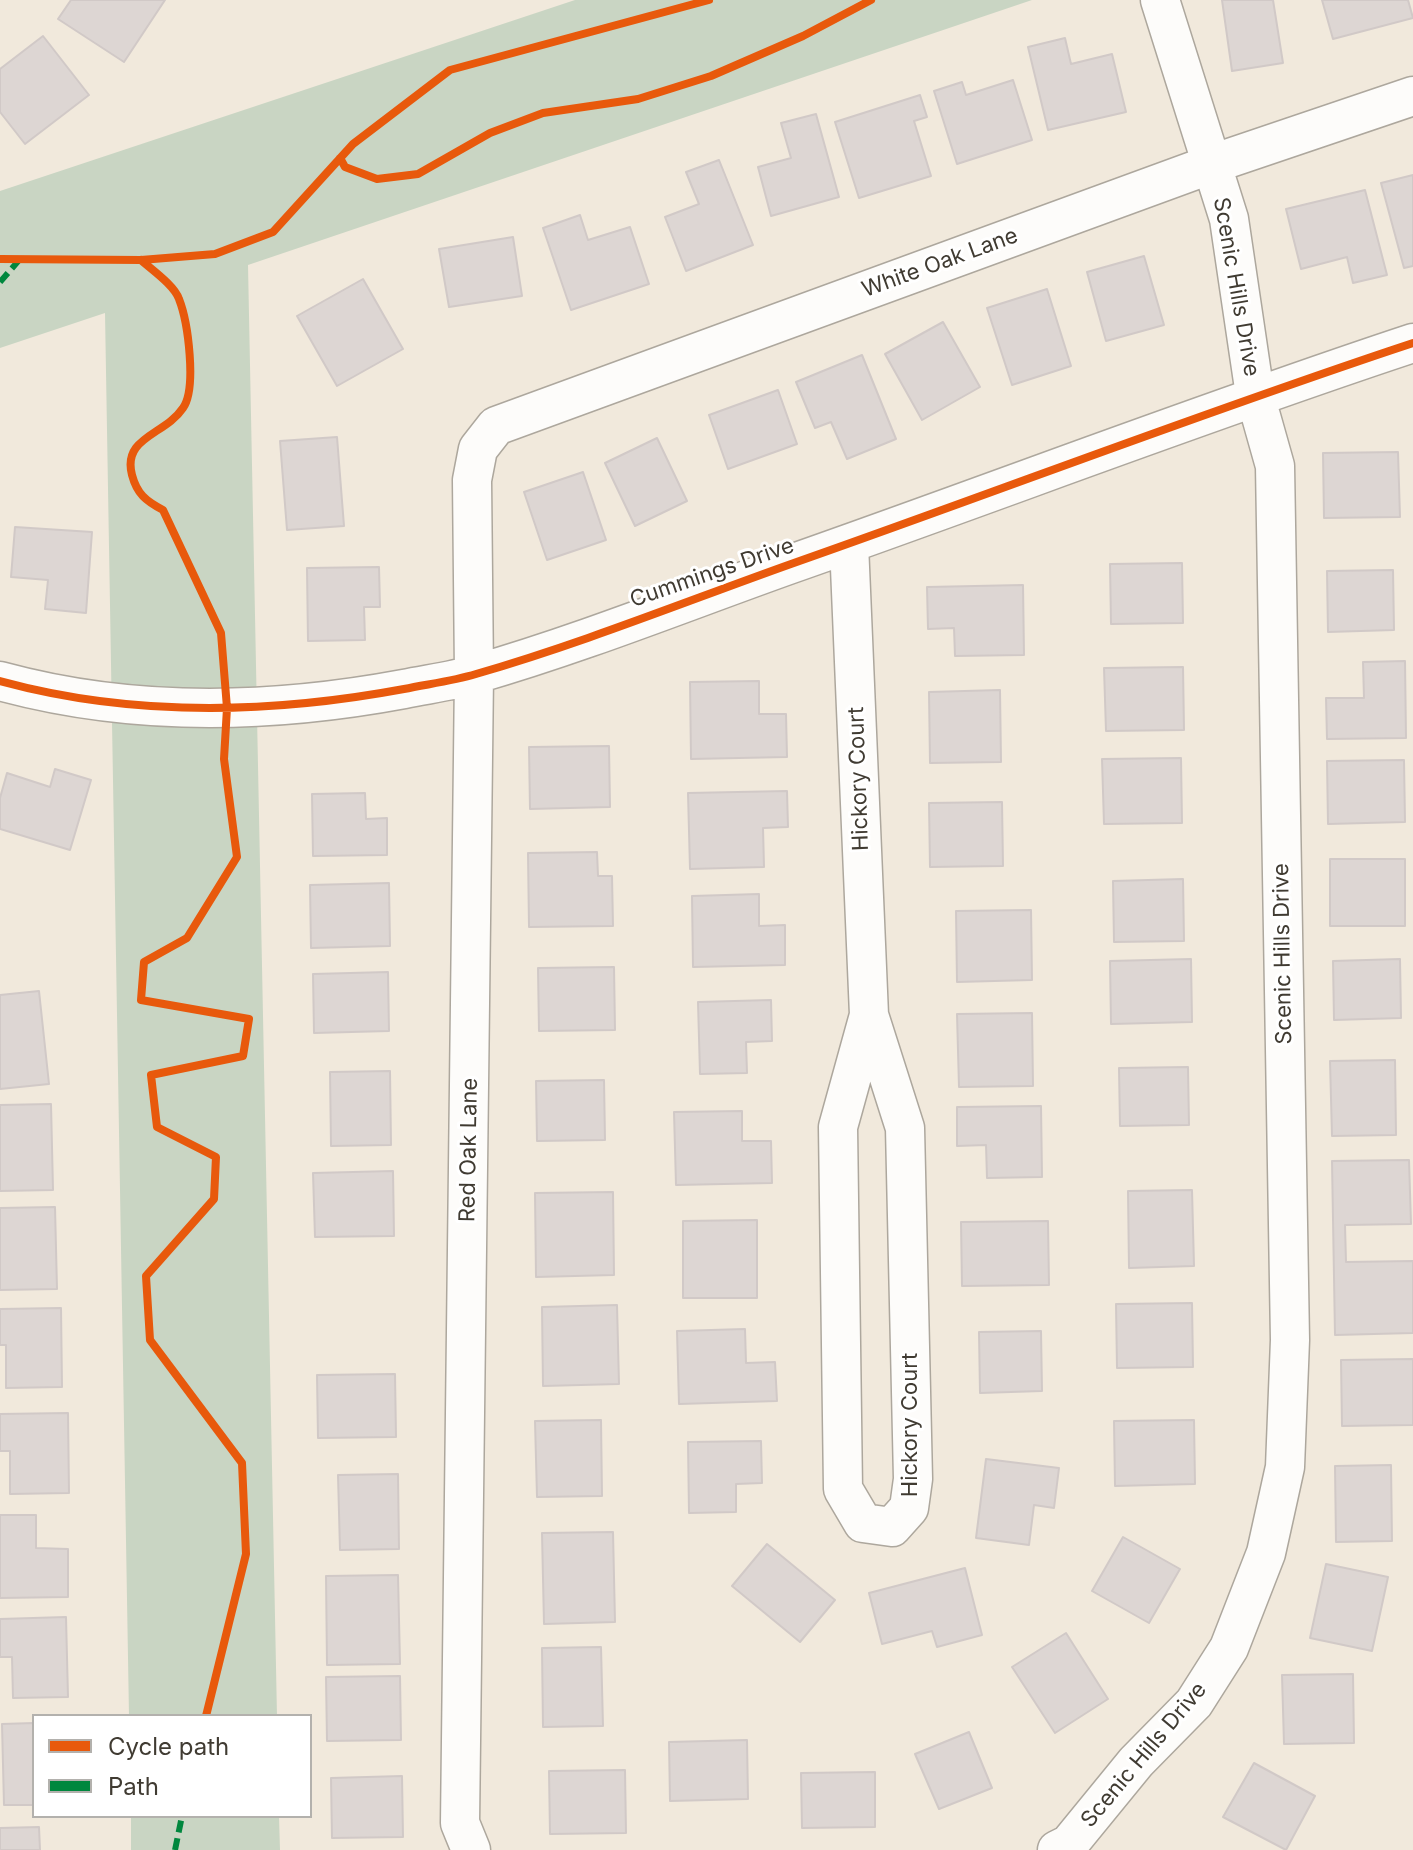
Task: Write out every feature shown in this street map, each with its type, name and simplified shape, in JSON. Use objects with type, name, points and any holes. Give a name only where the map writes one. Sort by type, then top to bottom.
[{"type":"street","name":"Scenic Hills Drive","points":[[1057,1850],[1069,1844],[1136,1762],[1194,1703],[1229,1648],[1266,1553],[1285,1467],[1290,1340],[1275,466],[1255,395],[1229,219],[1160,0]]},
{"type":"street","name":"White Oak Lane","points":[[478,449],[496,426],[1212,164],[1413,96]]},
{"type":"street","name":"Cummings Drive","points":[[0,681],[37,691],[160,707],[244,709],[336,702],[474,675],[849,544],[1255,395],[1413,343]]},
{"type":"street","name":"Red Oak Lane","points":[[471,1850],[460,1823],[474,675],[472,480],[478,449]]},
{"type":"street","name":"Hickory Court","points":[[849,544],[869,1015],[905,1128],[913,1479],[909,1508],[892,1527],[863,1523],[843,1489],[838,1127],[869,1015]]},
{"type":"green space","points":[[575,0],[1032,0],[248,265],[277,1714],[129,1714],[105,313],[0,348],[0,191]]},
{"type":"green space","points":[[131,1818],[279,1818],[280,1850],[131,1850]]},
{"type":"building","points":[[71,0],[165,0],[124,62],[58,19]]},
{"type":"building","points":[[1222,0],[1273,0],[1283,63],[1232,71]]},
{"type":"building","points":[[1322,0],[1408,0],[1413,18],[1333,39]]},
{"type":"building","points":[[43,36],[89,95],[25,144],[0,112],[0,69]]},
{"type":"building","points":[[1065,38],[1071,64],[1112,54],[1126,112],[1048,130],[1028,47]]},
{"type":"building","points":[[1013,80],[1032,140],[957,164],[934,91],[962,82],[966,95]]},
{"type":"building","points":[[920,95],[927,117],[914,121],[931,176],[859,198],[835,122]]},
{"type":"building","points":[[816,114],[839,197],[771,216],[758,167],[791,158],[781,123]]},
{"type":"building","points":[[719,160],[753,245],[686,271],[665,217],[699,204],[686,172]]},
{"type":"building","points":[[1413,175],[1413,266],[1404,268],[1381,183]]},
{"type":"building","points":[[1365,190],[1387,275],[1353,283],[1347,257],[1301,269],[1286,209]]},
{"type":"building","points":[[580,215],[588,240],[630,227],[649,284],[571,310],[543,228]]},
{"type":"building","points":[[513,237],[522,296],[449,307],[439,249]]},
{"type":"building","points":[[1144,256],[1164,325],[1106,341],[1087,272]]},
{"type":"building","points":[[363,279],[403,349],[337,386],[297,316]]},
{"type":"building","points":[[1047,289],[1071,366],[1012,385],[987,308]]},
{"type":"building","points":[[943,322],[980,387],[922,420],[885,354]]},
{"type":"building","points":[[862,355],[896,439],[847,459],[831,422],[815,428],[796,382]]},
{"type":"building","points":[[778,390],[797,444],[728,469],[709,415]]},
{"type":"building","points":[[337,437],[344,526],[287,530],[280,441]]},
{"type":"building","points":[[657,438],[687,501],[635,526],[605,463]]},
{"type":"building","points":[[1398,452],[1400,517],[1324,518],[1323,453]]},
{"type":"building","points":[[583,472],[606,540],[547,560],[524,492]]},
{"type":"building","points":[[15,527],[92,532],[86,613],[45,609],[48,580],[11,577]]},
{"type":"building","points":[[1182,563],[1183,623],[1111,624],[1110,564]]},
{"type":"building","points":[[379,567],[380,607],[364,607],[365,640],[308,641],[307,568]]},
{"type":"building","points":[[1393,570],[1394,630],[1328,632],[1327,571]]},
{"type":"building","points":[[1023,585],[1024,655],[955,656],[954,628],[928,629],[927,587]]},
{"type":"building","points":[[1405,661],[1406,738],[1327,739],[1326,698],[1364,698],[1363,662]]},
{"type":"building","points":[[1183,667],[1184,730],[1106,731],[1104,668]]},
{"type":"building","points":[[759,681],[759,714],[786,714],[787,757],[691,759],[690,682]]},
{"type":"building","points":[[1000,690],[1001,762],[930,763],[929,692]]},
{"type":"building","points":[[609,746],[610,807],[530,809],[529,747]]},
{"type":"building","points":[[1181,758],[1182,823],[1104,824],[1102,759]]},
{"type":"building","points":[[1404,760],[1405,822],[1328,824],[1327,761]]},
{"type":"building","points":[[55,769],[91,780],[70,850],[0,829],[0,798],[7,773],[50,787]]},
{"type":"building","points":[[787,791],[788,827],[763,828],[764,867],[690,869],[688,793]]},
{"type":"building","points":[[365,793],[366,819],[387,818],[387,855],[313,856],[312,794]]},
{"type":"building","points":[[1002,802],[1003,866],[930,867],[929,803]]},
{"type":"building","points":[[597,852],[598,876],[612,876],[613,926],[529,927],[528,853]]},
{"type":"building","points":[[1330,859],[1405,859],[1405,926],[1330,926]]},
{"type":"building","points":[[1183,879],[1184,941],[1114,942],[1113,881]]},
{"type":"building","points":[[389,883],[390,946],[311,948],[310,885]]},
{"type":"building","points":[[759,894],[759,926],[785,925],[785,965],[693,967],[692,896]]},
{"type":"building","points":[[1031,910],[1032,980],[957,982],[956,911]]},
{"type":"building","points":[[1191,959],[1192,1022],[1111,1024],[1110,961]]},
{"type":"building","points":[[1400,959],[1401,1018],[1334,1020],[1333,961]]},
{"type":"building","points":[[614,967],[615,1030],[539,1031],[538,968]]},
{"type":"building","points":[[388,972],[389,1031],[314,1033],[313,974]]},
{"type":"building","points":[[39,991],[49,1084],[0,1089],[0,995]]},
{"type":"building","points":[[771,1000],[772,1041],[746,1042],[747,1073],[700,1074],[698,1002]]},
{"type":"building","points":[[1032,1013],[1033,1086],[959,1087],[957,1014]]},
{"type":"building","points":[[1395,1060],[1396,1135],[1332,1136],[1330,1061]]},
{"type":"building","points":[[1188,1067],[1189,1125],[1120,1126],[1119,1068]]},
{"type":"building","points":[[390,1071],[391,1145],[331,1146],[330,1072]]},
{"type":"building","points":[[604,1080],[605,1140],[537,1141],[536,1081]]},
{"type":"building","points":[[51,1104],[53,1190],[0,1191],[0,1105]]},
{"type":"building","points":[[1041,1106],[1042,1177],[987,1178],[986,1145],[957,1146],[957,1107]]},
{"type":"building","points":[[742,1111],[742,1141],[771,1141],[772,1183],[676,1185],[674,1112]]},
{"type":"building","points":[[1409,1160],[1411,1224],[1345,1225],[1346,1262],[1413,1261],[1413,1333],[1335,1335],[1332,1161]]},
{"type":"building","points":[[393,1171],[394,1236],[315,1237],[313,1173]]},
{"type":"building","points":[[1192,1190],[1194,1266],[1129,1268],[1128,1191]]},
{"type":"building","points":[[613,1192],[614,1275],[536,1277],[535,1193]]},
{"type":"building","points":[[55,1207],[57,1289],[0,1290],[0,1208]]},
{"type":"building","points":[[757,1220],[757,1298],[683,1298],[683,1221]]},
{"type":"building","points":[[1048,1221],[1049,1285],[962,1286],[961,1222]]},
{"type":"building","points":[[1192,1303],[1193,1367],[1117,1368],[1116,1304]]},
{"type":"building","points":[[617,1305],[619,1384],[543,1386],[542,1307]]},
{"type":"building","points":[[61,1308],[62,1387],[6,1388],[6,1345],[0,1345],[0,1309]]},
{"type":"building","points":[[745,1329],[746,1363],[775,1362],[777,1401],[679,1404],[677,1331]]},
{"type":"building","points":[[1041,1331],[1042,1391],[980,1393],[979,1332]]},
{"type":"building","points":[[1413,1359],[1413,1425],[1342,1426],[1341,1360]]},
{"type":"building","points":[[395,1374],[396,1437],[318,1438],[317,1375]]},
{"type":"building","points":[[68,1413],[69,1493],[10,1494],[10,1451],[0,1451],[0,1414]]},
{"type":"building","points":[[601,1420],[602,1496],[537,1497],[535,1421]]},
{"type":"building","points":[[1194,1420],[1195,1484],[1115,1486],[1114,1421]]},
{"type":"building","points":[[761,1441],[762,1483],[736,1484],[736,1512],[689,1513],[688,1442]]},
{"type":"building","points":[[986,1459],[1059,1468],[1054,1508],[1034,1505],[1029,1545],[976,1538]]},
{"type":"building","points":[[1391,1465],[1392,1541],[1336,1542],[1335,1466]]},
{"type":"building","points":[[398,1474],[399,1549],[340,1550],[338,1475]]},
{"type":"building","points":[[0,1515],[36,1515],[36,1548],[68,1549],[68,1597],[0,1598]]},
{"type":"building","points":[[613,1532],[615,1622],[544,1624],[542,1533]]},
{"type":"building","points":[[1123,1537],[1180,1569],[1149,1623],[1092,1591]]},
{"type":"building","points":[[767,1544],[835,1600],[800,1642],[732,1586]]},
{"type":"building","points":[[1326,1564],[1388,1577],[1372,1651],[1310,1638]]},
{"type":"building","points":[[965,1568],[982,1635],[937,1647],[932,1631],[882,1644],[869,1593]]},
{"type":"building","points":[[398,1575],[400,1664],[327,1665],[326,1576]]},
{"type":"building","points":[[66,1617],[68,1697],[13,1698],[12,1657],[0,1657],[0,1619]]},
{"type":"building","points":[[1066,1633],[1108,1699],[1055,1733],[1012,1667]]},
{"type":"building","points":[[601,1647],[603,1726],[543,1727],[542,1648]]},
{"type":"building","points":[[1353,1674],[1354,1743],[1284,1744],[1282,1675]]},
{"type":"building","points":[[400,1676],[401,1740],[327,1741],[326,1677]]},
{"type":"building","points":[[32,1723],[32,1805],[4,1805],[2,1724]]},
{"type":"building","points":[[969,1732],[992,1788],[939,1809],[915,1754]]},
{"type":"building","points":[[747,1740],[748,1799],[670,1801],[669,1742]]},
{"type":"building","points":[[1254,1763],[1315,1796],[1286,1850],[1223,1817]]},
{"type":"building","points":[[625,1770],[626,1833],[550,1834],[549,1771]]},
{"type":"building","points":[[875,1772],[875,1827],[802,1828],[801,1773]]},
{"type":"building","points":[[402,1776],[403,1837],[332,1838],[331,1778]]},
{"type":"building","points":[[39,1827],[40,1850],[0,1850],[0,1828]]},
{"type":"marked path","points":[[0,282],[20,259]]},
{"type":"marked path","points":[[175,1850],[182,1818]]},
{"type":"cycle path","points":[[0,259],[141,260],[215,254],[273,232],[353,144],[450,70],[709,0]]},
{"type":"cycle path","points":[[340,158],[345,167],[377,179],[418,174],[490,133],[543,113],[638,99],[711,76],[803,36],[871,0]]},
{"type":"cycle path","points":[[141,260],[168,283],[179,299],[188,338],[190,386],[183,408],[133,452],[132,475],[143,496],[163,510],[221,633],[227,708],[224,759],[237,857],[187,938],[144,962],[141,1000],[249,1019],[243,1056],[151,1075],[157,1127],[216,1157],[214,1199],[146,1276],[150,1340],[242,1463],[246,1554],[206,1714]]},
{"type":"cycle path","points":[[0,681],[100,701],[201,708],[303,703],[458,679],[595,635],[1413,343]]}]
